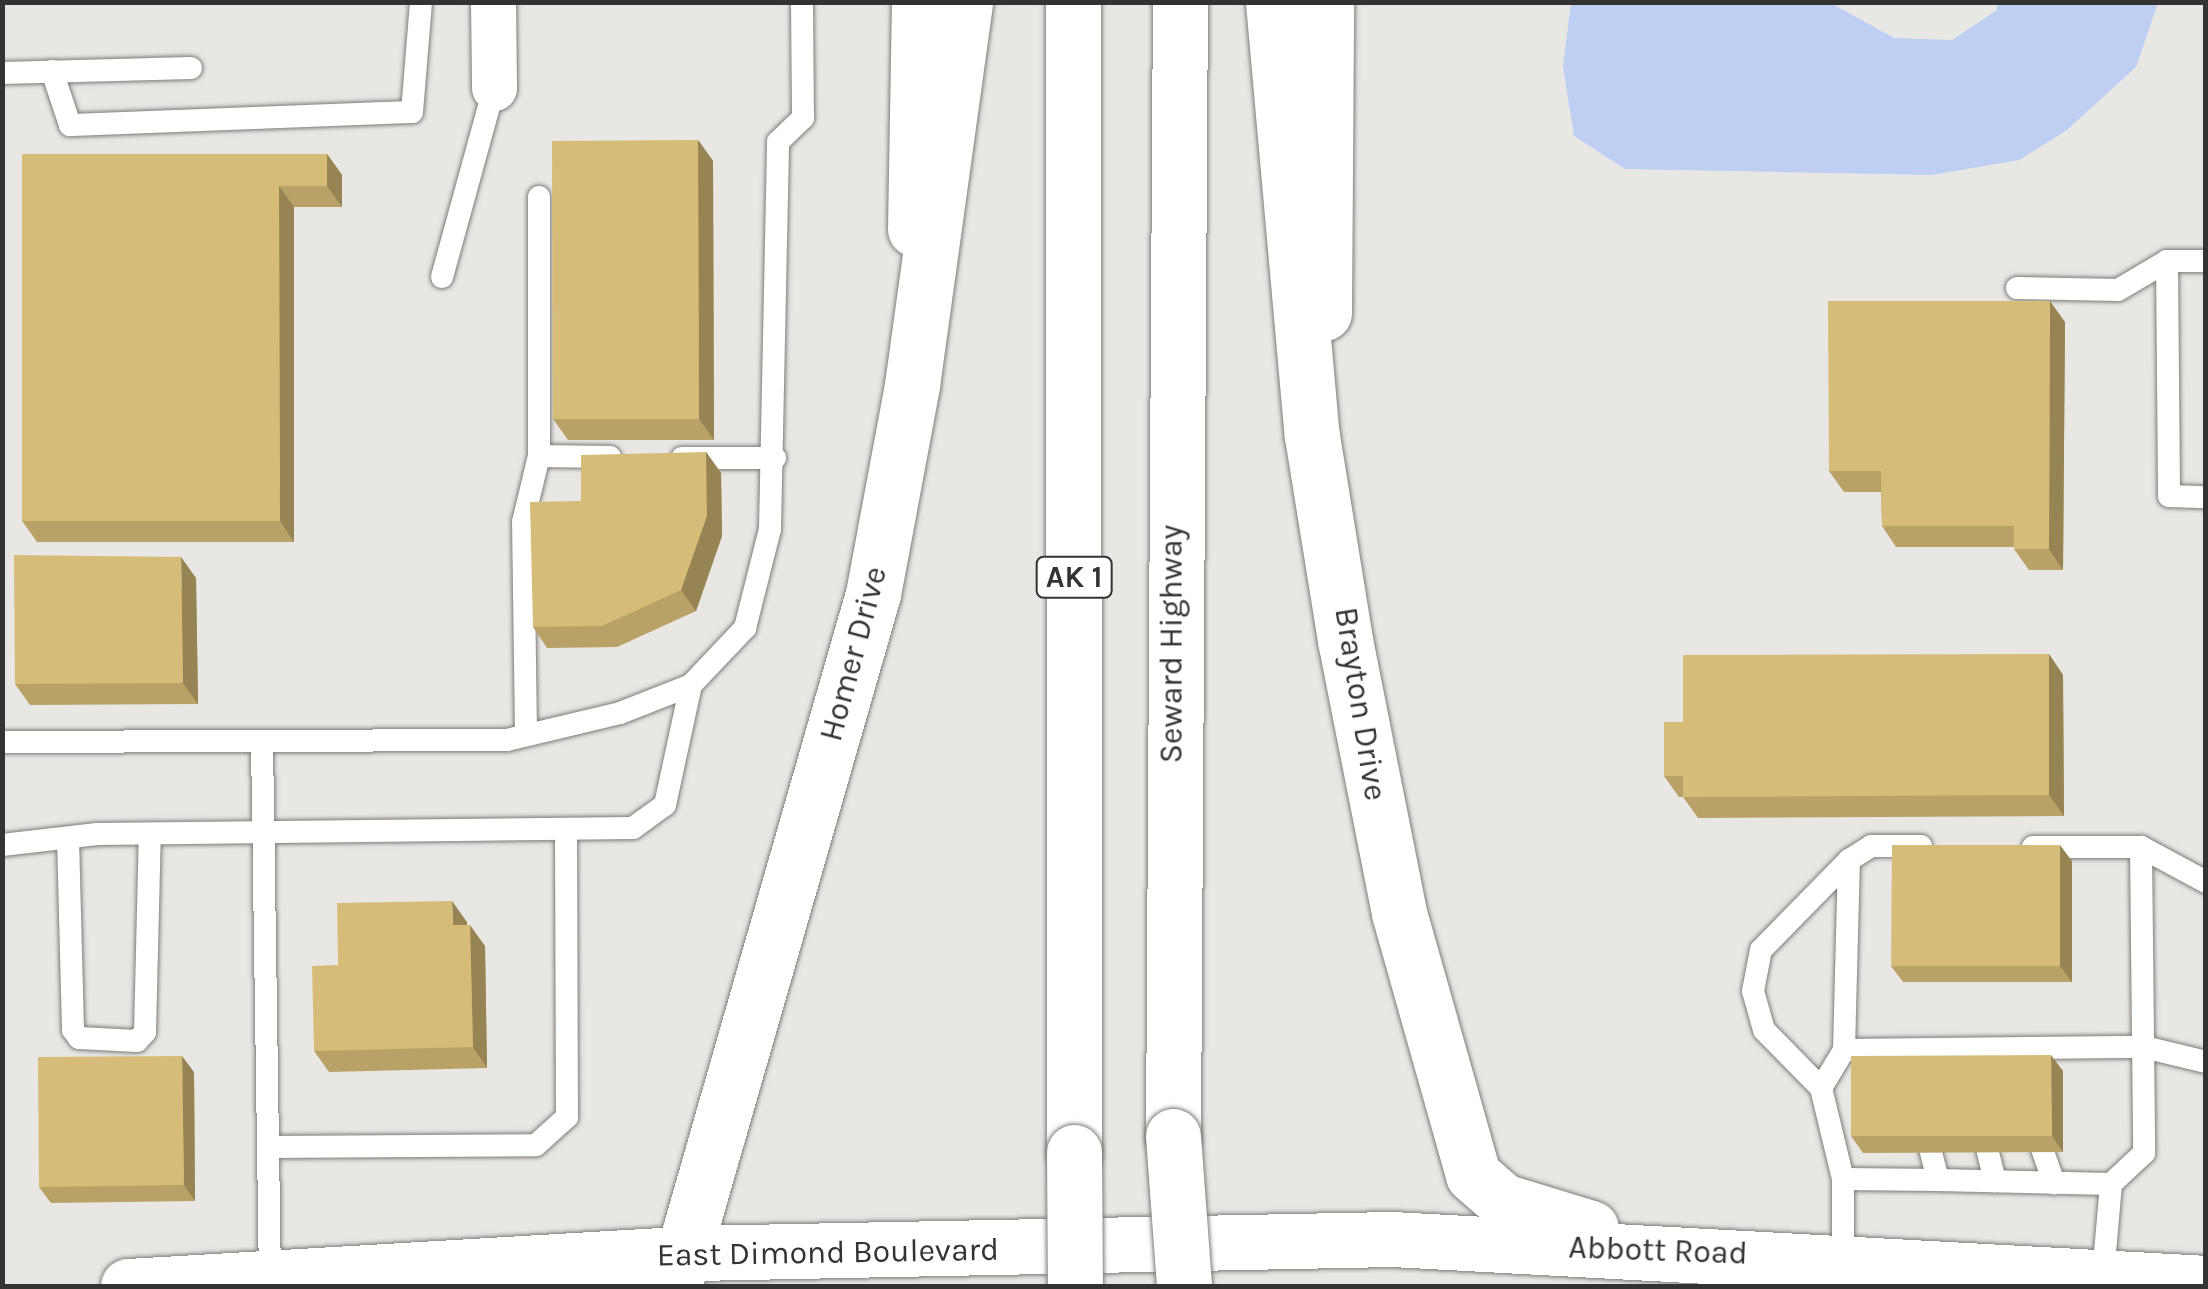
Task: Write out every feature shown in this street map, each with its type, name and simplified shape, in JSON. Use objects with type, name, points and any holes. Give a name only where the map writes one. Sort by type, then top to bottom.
[{"type":"main road","name":"Homer Drive","points":[[677,1270],[873,594],[912,386],[918,2]]},
{"type":"main road","points":[[912,386],[965,2]]},
{"type":"main road","name":"AK 1","points":[[1073,2],[1074,1152],[1092,1267]]},
{"type":"main road","name":"Seward Highway","points":[[1170,1286],[1180,2]]},
{"type":"main road","points":[[1274,2],[1312,436],[1345,640]]},
{"type":"main road","name":"Brayton Drive","points":[[1326,2],[1322,253],[1345,640],[1400,913],[1473,1175],[1503,1202],[1675,1252]]},
{"type":"main road","points":[[1173,1136],[1184,1286]]},
{"type":"main road","name":"Abbott Road","points":[[1092,1267],[1392,1239],[1843,1260],[2206,1283]]},
{"type":"main road","name":"East Dimond Boulevard","points":[[128,1286],[677,1270],[1092,1267]]},
{"type":"street","points":[[493,2],[494,88]]},
{"type":"lane","points":[[52,71],[70,124],[412,112],[421,2]]},
{"type":"lane","points":[[2,742],[507,740],[620,713],[690,686],[745,628],[770,529],[778,142],[803,118],[802,2]]},
{"type":"lane","points":[[2,73],[191,68]]},
{"type":"lane","points":[[442,278],[494,88]]},
{"type":"lane","points":[[526,733],[523,522],[539,456],[539,197]]},
{"type":"lane","points":[[2017,288],[2118,290],[2167,260],[2206,261]]},
{"type":"lane","points":[[2167,260],[2169,496],[2206,498]]},
{"type":"lane","points":[[539,456],[774,458]]},
{"type":"lane","points":[[2,845],[150,834],[633,828],[665,804],[690,686]]},
{"type":"lane","points":[[262,742],[270,1279]]},
{"type":"lane","points":[[268,1148],[536,1146],[567,1117],[566,830]]},
{"type":"lane","points":[[68,838],[73,1030],[79,1038],[138,1041],[145,1032],[150,834]]},
{"type":"lane","points":[[1843,1260],[1843,1178],[1820,1088],[1764,1030],[1752,991],[1762,950],[1850,860],[1872,846],[1948,846]]},
{"type":"lane","points":[[2006,846],[2141,847],[2206,882]]},
{"type":"lane","points":[[2103,1276],[2112,1184],[2144,1152],[2141,847]]},
{"type":"lane","points":[[1820,1088],[1844,1050],[1850,860]]},
{"type":"lane","points":[[1844,1050],[1903,1061],[1962,1061],[2012,1060],[2144,1046],[2206,1062]]},
{"type":"lane","points":[[1917,1104],[1938,1180]]},
{"type":"lane","points":[[1974,1104],[1995,1181]]},
{"type":"lane","points":[[2027,1104],[2054,1182]]},
{"type":"lane","points":[[1843,1178],[2112,1184]]},
{"type":"water","points":[[1571,3],[1831,3],[1894,38],[1952,40],[1997,10],[1997,3],[2158,3],[2136,67],[2067,130],[2019,160],[1932,175],[1625,169],[1574,136],[1563,66]]},
{"type":"building","points":[[698,140],[699,419],[553,419],[552,141]]},
{"type":"building","points":[[22,154],[327,154],[327,186],[279,186],[280,521],[22,521]]},
{"type":"building","points":[[1828,301],[2050,301],[2049,549],[2014,549],[2014,526],[1882,526],[1881,471],[1829,471]]},
{"type":"building","points":[[706,452],[707,516],[681,590],[602,626],[533,627],[530,502],[581,501],[581,455]]},
{"type":"building","points":[[14,555],[181,557],[183,683],[15,684]]},
{"type":"building","points":[[2049,654],[2049,795],[1683,797],[1683,776],[1664,776],[1664,722],[1683,722],[1683,655]]},
{"type":"building","points":[[1892,845],[2060,845],[2060,966],[1891,966]]},
{"type":"building","points":[[452,901],[453,925],[470,925],[473,1047],[314,1051],[312,966],[338,965],[337,903]]},
{"type":"building","points":[[2051,1055],[2052,1136],[1851,1136],[1851,1056]]},
{"type":"building","points":[[182,1056],[184,1185],[39,1187],[38,1057]]}]
